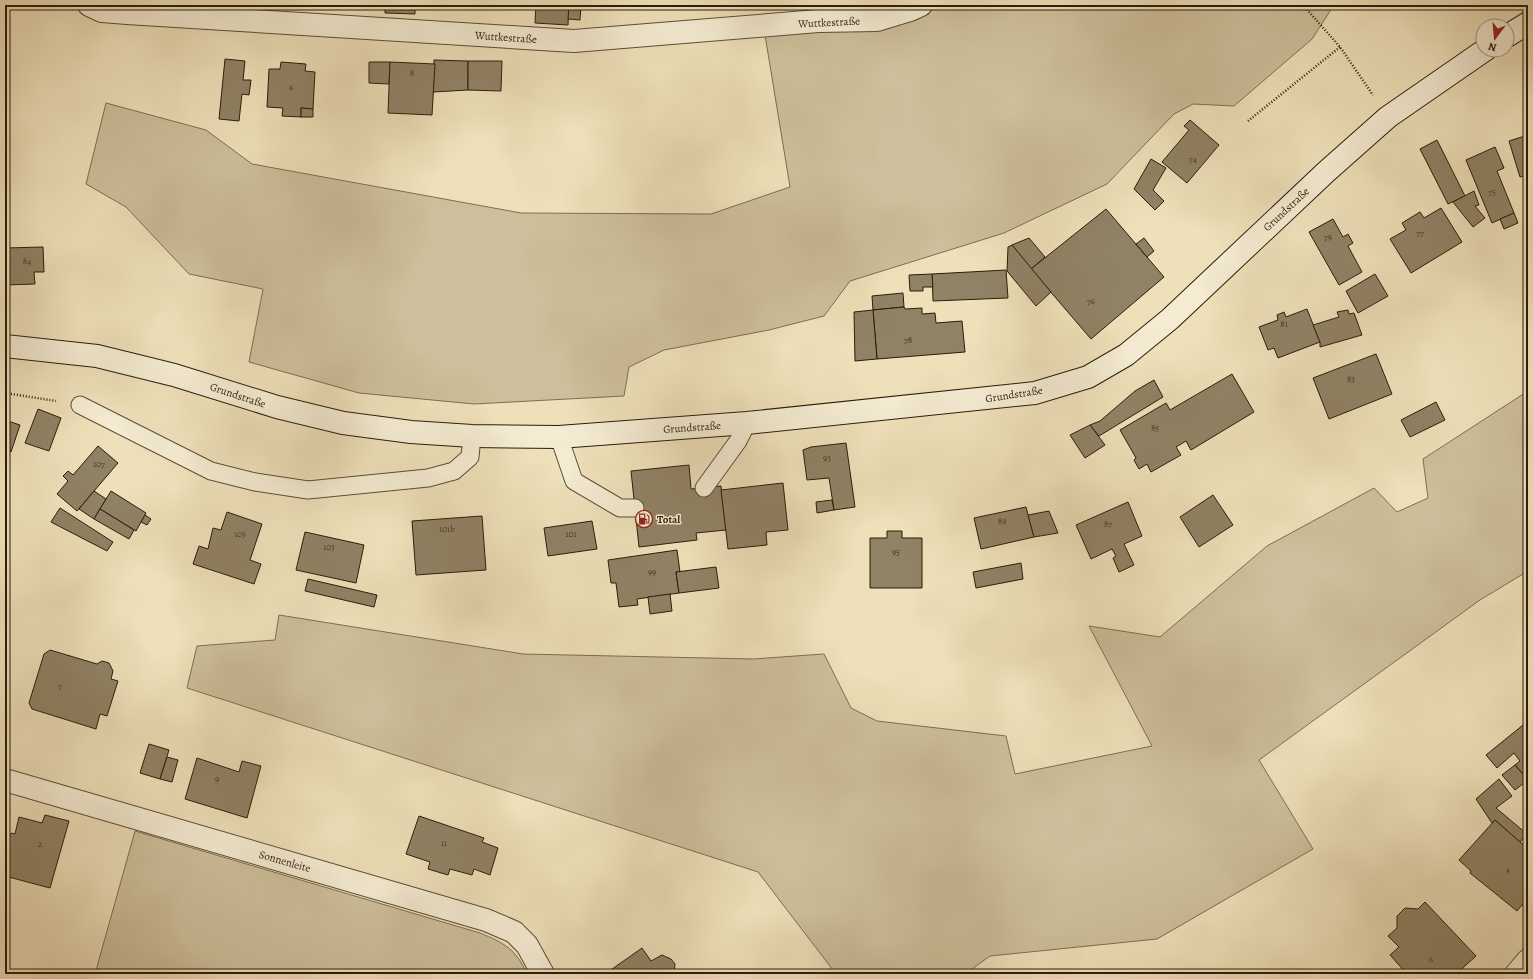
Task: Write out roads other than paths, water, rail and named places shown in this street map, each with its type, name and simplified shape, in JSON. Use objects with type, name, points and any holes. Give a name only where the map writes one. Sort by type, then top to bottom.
[{"type":"main road","name":"Wuttkestraße","points":[[89,5],[102,11],[127,13],[574,41],[818,21],[877,20],[921,5]]},
{"type":"main road","points":[[1515,31],[1528,23]]},
{"type":"main road","name":"Grundstraße","points":[[5,346],[97,356],[174,375],[277,407],[343,422],[411,432],[472,436],[559,437],[747,423],[1035,393],[1088,377],[1126,356],[1170,319],[1326,172],[1388,117],[1475,57]]},
{"type":"main road","name":"Sonnenleite","points":[[5,780],[486,920],[514,932],[527,945],[543,974]]},
{"type":"main road","points":[[1516,974],[1528,960]]},
{"type":"lane","points":[[80,405],[211,471],[255,482],[308,490],[428,478],[454,471],[470,457],[472,436]]},
{"type":"lane","points":[[704,488],[738,442],[747,423]]},
{"type":"lane","points":[[559,437],[574,481],[620,508],[635,508]]},
{"type":"place","name":"Total","points":[[644,519]]}]
